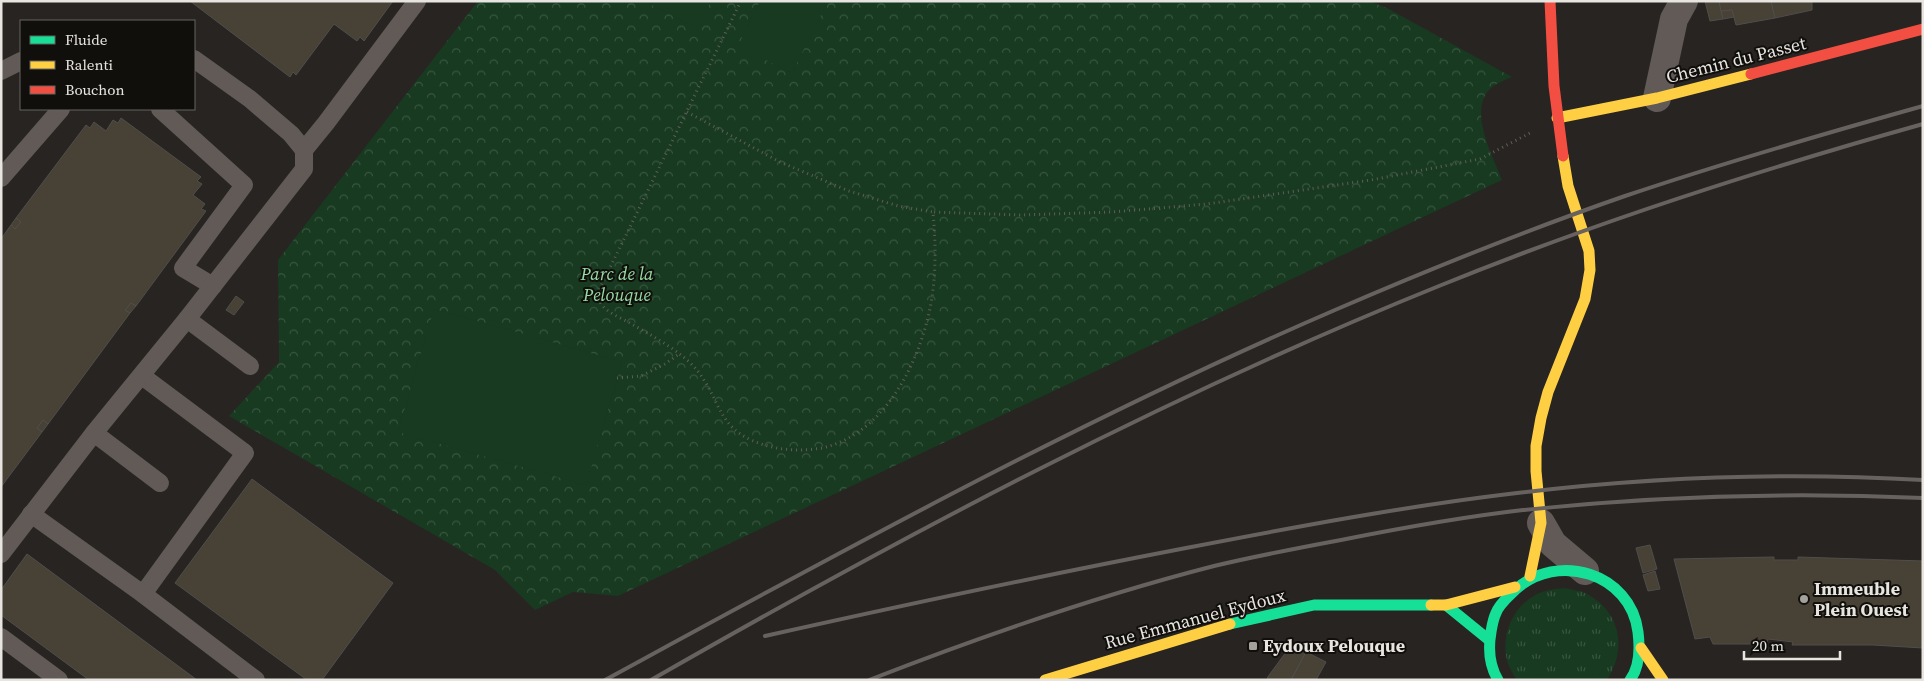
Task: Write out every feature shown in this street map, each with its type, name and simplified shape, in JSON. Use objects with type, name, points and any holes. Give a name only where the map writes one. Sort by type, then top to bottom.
[{"type":"street","points":[[1530,576],[1541,523],[1536,471],[1536,446],[1541,418],[1548,392],[1585,298],[1590,270],[1589,252],[1568,186],[1557,118],[1550,1]]},
{"type":"street","points":[[1657,98],[1674,19],[1684,1]]},
{"type":"street","name":"Chemin du Passet","points":[[1557,118],[1657,98],[1923,30]]},
{"type":"street","points":[[1541,523],[1552,544],[1585,571],[1608,582],[1627,600],[1638,622],[1641,648],[1630,680]]},
{"type":"street","points":[[1494,678],[1489,640],[1497,610],[1515,587],[1530,576],[1548,570],[1566,568],[1585,571]]},
{"type":"street","name":"Rue Emmanuel Eydoux","points":[[1045,680],[1218,626],[1314,605],[1446,605],[1515,587]]},
{"type":"street","points":[[1446,605],[1489,640]]},
{"type":"street","points":[[1641,648],[1663,680]]},
{"type":"lane","points":[[1,554],[94,433],[187,320],[304,169],[304,150],[417,1]]},
{"type":"lane","points":[[195,60],[250,99],[290,134],[304,150]]},
{"type":"lane","points":[[1,71],[20,62]]},
{"type":"lane","points":[[1,178],[60,110]]},
{"type":"lane","points":[[161,110],[244,185],[183,268],[213,286]]},
{"type":"lane","points":[[187,320],[250,366]]},
{"type":"lane","points":[[142,376],[245,453],[143,594]]},
{"type":"lane","points":[[94,433],[160,483]]},
{"type":"lane","points":[[31,514],[143,594],[256,680]]},
{"type":"lane","points":[[1,637],[59,680]]},
{"type":"path","points":[[741,1],[599,290],[599,298],[602,305],[608,311],[649,334],[694,366],[704,379],[727,424],[750,440],[768,447],[808,450],[830,446],[852,437],[880,414],[907,374],[923,334],[934,281],[933,212]]},
{"type":"path","points":[[687,112],[780,162],[849,191],[898,206],[933,212],[1021,215],[1112,212],[1207,204],[1371,180],[1480,159],[1557,118]]},
{"type":"path","points":[[617,378],[641,376],[665,364],[679,354]]},
{"type":"green space","name":"Parc de la Pelouque","points":[[478,1],[1369,1],[1387,8],[1512,77],[1491,88],[1484,97],[1481,108],[1484,133],[1502,180],[618,596],[573,592],[535,610],[495,570],[229,416],[279,362],[278,260]]},
{"type":"green space","points":[[644,1],[711,1],[697,28]]},
{"type":"green space","points":[[760,1],[828,1],[792,73],[738,46]]},
{"type":"green space","points":[[434,309],[622,362],[586,485],[398,432]]},
{"type":"green space","points":[[1566,588],[1583,592],[1597,600],[1613,620],[1617,631],[1618,643],[1614,668],[1607,680],[1517,680],[1509,666],[1505,647],[1508,627],[1512,618],[1524,603],[1536,595],[1548,590]]},
{"type":"building","points":[[190,1],[393,1],[364,41],[360,37],[357,41],[334,24],[296,75],[293,72],[290,77]]},
{"type":"building","points":[[1705,1],[1719,1],[1723,19],[1710,21]]},
{"type":"building","points":[[1719,1],[1771,1],[1775,18],[1736,25],[1732,10],[1721,11]]},
{"type":"building","points":[[1771,1],[1812,1],[1812,10],[1775,18]]},
{"type":"building","points":[[1732,10],[1734,17],[1723,19],[1721,11]]},
{"type":"building","points":[[121,118],[201,177],[197,181],[202,184],[193,195],[205,204],[201,209],[206,211],[136,306],[131,303],[125,310],[130,313],[48,424],[43,420],[37,428],[42,432],[1,487],[1,239],[11,225],[15,229],[21,222],[16,218],[86,125],[90,128],[94,122],[106,131],[113,120],[118,123]]},
{"type":"building","points":[[16,218],[21,222],[15,229],[11,225]]},
{"type":"building","points":[[236,296],[244,302],[234,315],[226,310]]},
{"type":"building","points":[[131,303],[136,306],[130,313],[125,310]]},
{"type":"building","points":[[43,420],[48,424],[42,432],[37,428]]},
{"type":"building","points":[[252,479],[393,583],[322,680],[307,680],[175,583]]},
{"type":"building","points":[[1650,545],[1657,569],[1643,573],[1636,548]]},
{"type":"building","points":[[27,554],[197,680],[89,680],[1,615],[1,590]]},
{"type":"building","name":"Immeuble Plein Ouest","points":[[1774,557],[1774,560],[1798,560],[1798,557],[1923,561],[1923,648],[1873,645],[1792,645],[1793,642],[1768,639],[1767,644],[1713,644],[1710,637],[1695,639],[1674,559]]},
{"type":"building","points":[[1655,571],[1660,589],[1648,591],[1643,575]]},
{"type":"building","points":[[1292,644],[1306,652],[1291,680],[1271,680],[1267,678]]},
{"type":"building","points":[[1306,652],[1326,662],[1316,680],[1291,680]]},
{"type":"railway","points":[[605,680],[875,534],[1057,440],[1149,395],[1335,310],[1479,250],[1625,196],[1773,149],[1923,106]]},
{"type":"railway","points":[[651,680],[940,520],[1137,421],[1237,373],[1337,329],[1498,263],[1678,198],[1923,124]]},
{"type":"railway","points":[[765,636],[975,590],[1268,532],[1475,498],[1618,483],[1669,480],[1771,476],[1923,480]]},
{"type":"railway","points":[[869,680],[1040,618],[1170,578],[1261,555],[1432,523],[1523,510],[1672,498],[1772,495],[1923,498]]},
{"type":"traffic: fast","points":[[1498,680],[1491,663],[1490,645],[1493,620],[1499,607],[1515,590],[1532,578],[1551,572],[1571,571],[1590,574],[1607,582],[1622,595],[1632,612],[1638,632],[1639,651],[1636,669],[1630,680]]},
{"type":"traffic: fast","points":[[1230,624],[1314,605],[1431,605]]},
{"type":"traffic: fast","points":[[1446,605],[1489,640]]},
{"type":"traffic: slow","points":[[1557,118],[1657,98],[1751,74]]},
{"type":"traffic: slow","points":[[1530,576],[1541,523],[1536,471],[1536,446],[1541,418],[1548,392],[1585,299],[1590,270],[1589,251],[1568,186],[1563,156]]},
{"type":"traffic: slow","points":[[1431,605],[1446,605],[1515,587]]},
{"type":"traffic: slow","points":[[1045,680],[1230,624]]},
{"type":"traffic: slow","points":[[1641,648],[1663,680]]},
{"type":"traffic: jam","points":[[1550,1],[1554,86],[1563,156]]},
{"type":"traffic: jam","points":[[1751,74],[1923,29]]},
{"type":"place","name":"Immeuble Plein Ouest","points":[[1804,599]]},
{"type":"place","name":"Eydoux Pelouque","points":[[1253,646]]}]
